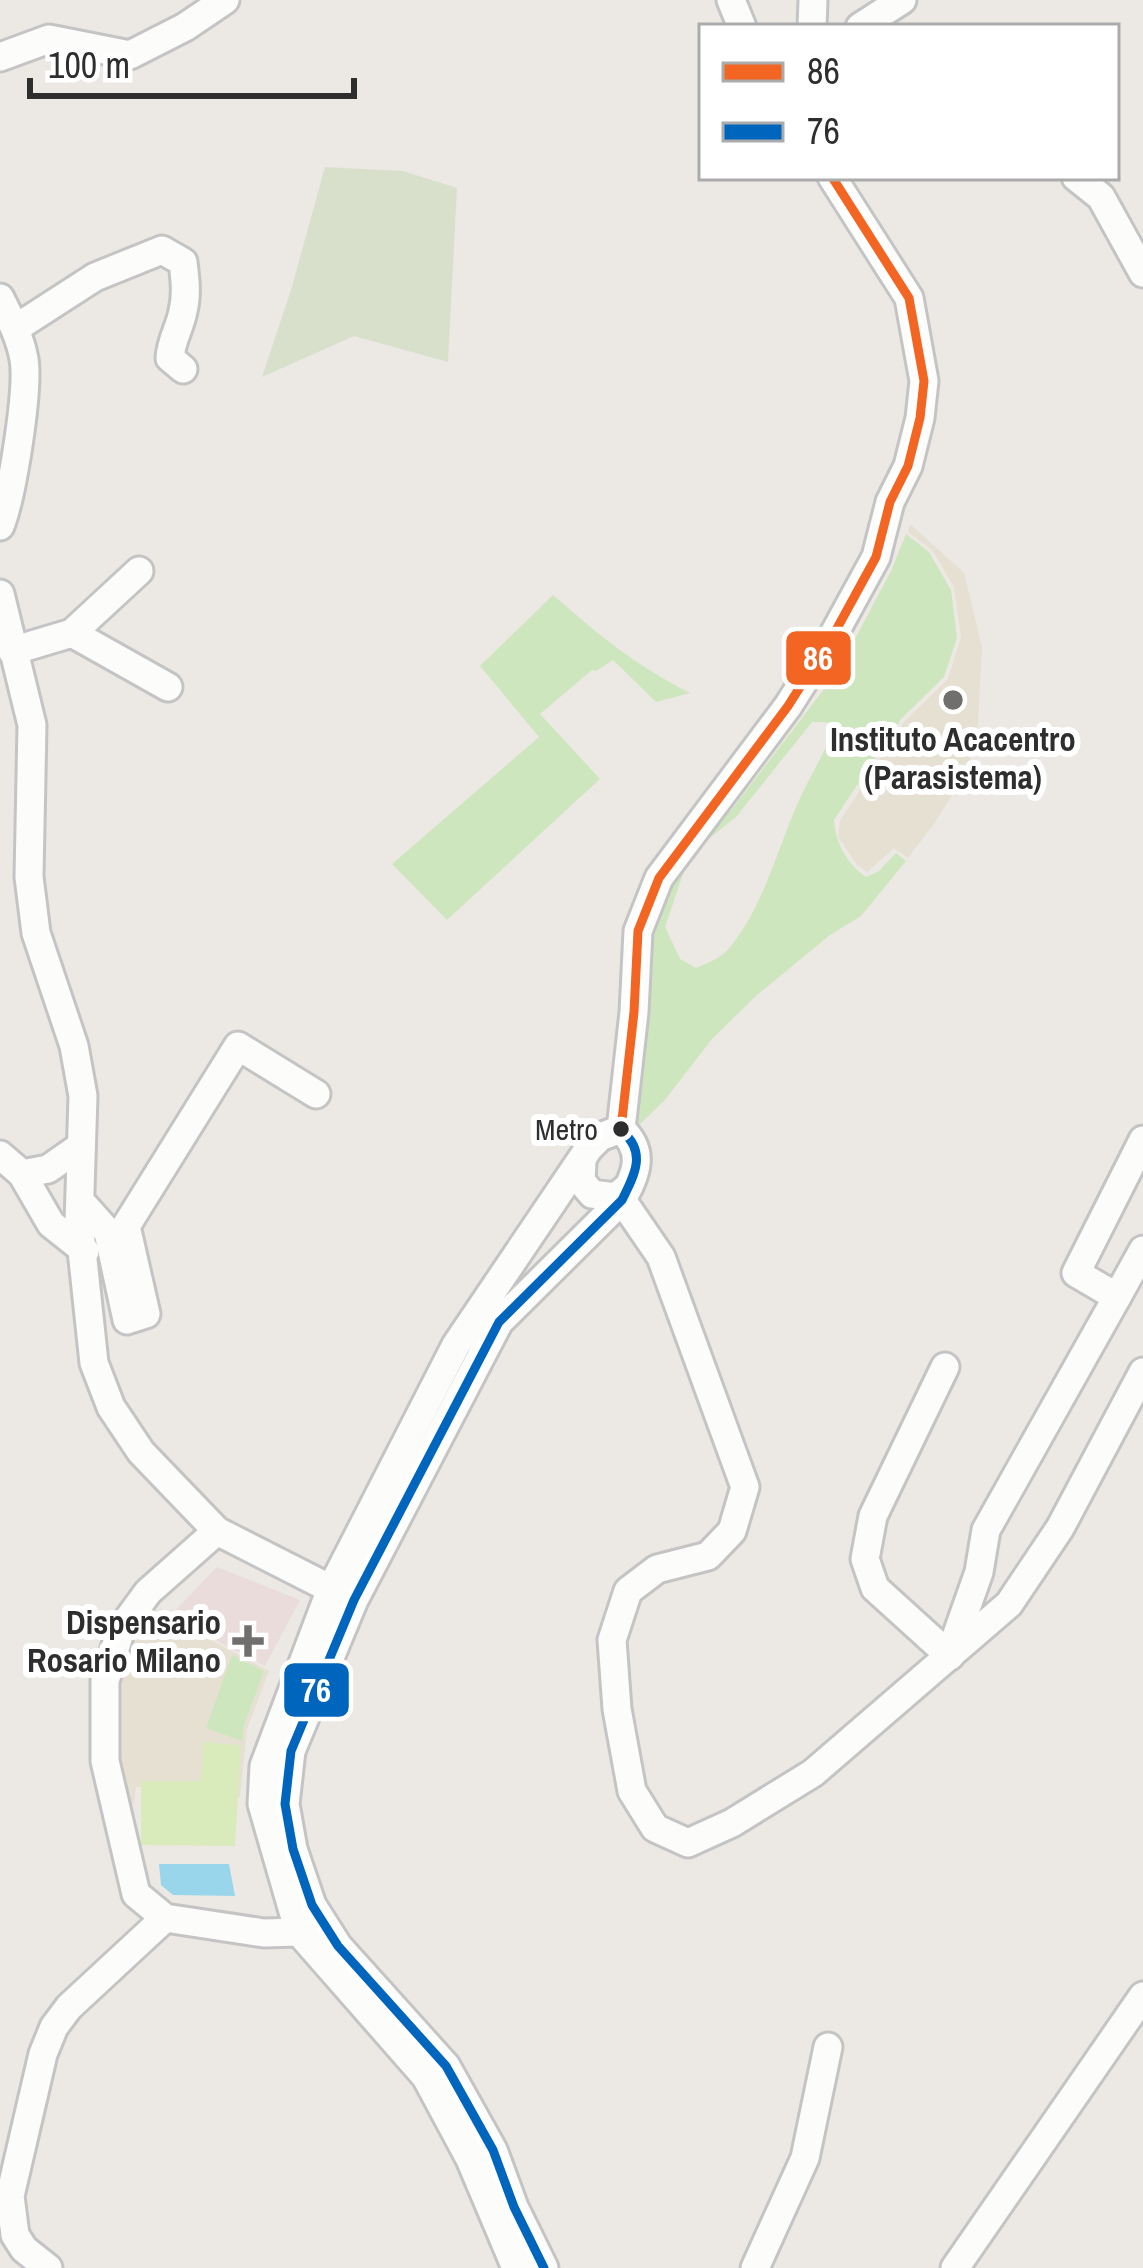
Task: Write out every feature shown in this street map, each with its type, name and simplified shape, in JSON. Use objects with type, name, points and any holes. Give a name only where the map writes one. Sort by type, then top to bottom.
[{"type":"street","points":[[0,57],[49,39],[130,55],[225,0]]},
{"type":"street","points":[[865,24],[902,0]]},
{"type":"street","points":[[621,1130],[638,931],[659,878],[788,706],[835,632],[876,557],[920,418],[924,381],[909,298],[834,180]]},
{"type":"street","points":[[1080,180],[1101,197],[1143,273]]},
{"type":"street","points":[[16,328],[95,277],[163,250],[183,262],[183,314],[170,343],[170,358],[183,369]]},
{"type":"street","points":[[0,298],[16,328],[25,363],[16,458],[0,526]]},
{"type":"street","points":[[12,651],[72,633],[139,572]]},
{"type":"street","points":[[0,594],[32,724],[28,830],[36,932],[83,1096],[80,1222],[94,1363],[111,1407],[141,1452],[217,1532],[331,1589]]},
{"type":"street","points":[[72,633],[168,687]]},
{"type":"street","points":[[82,1203],[108,1232],[127,1320],[146,1313],[126,1226],[238,1046],[316,1094]]},
{"type":"street","points":[[516,2268],[470,2158],[426,2077],[299,1931],[262,1804],[264,1766],[331,1589],[456,1346],[600,1137],[621,1130]]},
{"type":"street","points":[[544,2268],[493,2150],[446,2066],[338,1946],[312,1905],[284,1804],[291,1751],[354,1600],[499,1322],[626,1193],[638,1156],[633,1141],[621,1130]]},
{"type":"street","points":[[1117,1297],[1076,1273],[1143,1140]]},
{"type":"street","points":[[22,1174],[48,1169],[81,1147]]},
{"type":"street","points":[[0,1155],[22,1174],[51,1224],[85,1251]]},
{"type":"street","points":[[581,1162],[581,1180],[592,1194],[608,1198],[626,1193]]},
{"type":"street","points":[[626,1193],[661,1257],[745,1487],[732,1531],[708,1556],[656,1569],[628,1591],[612,1640],[617,1709],[632,1791],[655,1828],[688,1843],[732,1823],[813,1773],[1010,1604],[1060,1528],[1143,1372]]},
{"type":"street","points":[[950,1655],[979,1571],[986,1530],[1143,1250]]},
{"type":"street","points":[[945,1367],[873,1516],[865,1559],[875,1588],[950,1655]]},
{"type":"street","points":[[217,1532],[148,1592],[121,1629],[105,1681],[105,1761],[136,1894],[165,1918],[264,1933],[299,1931]]},
{"type":"street","points":[[48,2268],[15,2235],[10,2196],[43,2054],[53,2027],[69,2007],[165,1918]]},
{"type":"street","points":[[956,2268],[1143,1996]]},
{"type":"street","points":[[754,2268],[805,2158],[828,2047]]},
{"type":"shaded area","name":"Instituto Acacentro (Parasistema)","points":[[910,524],[964,573],[982,647],[978,723],[974,750],[961,781],[933,825],[908,858],[894,848],[867,872],[838,837],[840,821],[904,722],[948,679],[961,637],[954,587],[932,550],[908,532]]},
{"type":"shaded area","name":"Dispensario Rosario Milano","points":[[217,1567],[300,1600],[265,1666],[170,1616]]},
{"type":"shaded area","points":[[161,1608],[166,1616],[269,1671],[247,1729],[240,1797],[230,1796],[228,1787],[136,1787],[134,1804],[128,1803],[115,1777],[111,1716],[132,1641],[142,1622]]},
{"type":"green space","points":[[325,167],[403,171],[457,188],[448,362],[354,336],[262,377]]},
{"type":"green space","points":[[906,534],[929,552],[951,590],[957,638],[944,677],[901,719],[834,820],[843,852],[866,877],[896,853],[906,861],[861,916],[830,935],[757,995],[712,1039],[664,1101],[633,1131],[650,925],[677,871],[686,865],[665,927],[680,959],[696,968],[712,961],[745,926],[833,728],[826,722],[812,722],[736,817],[691,853],[732,809],[838,671]]},
{"type":"green space","points":[[553,595],[618,649],[690,693],[656,702],[613,660],[592,670],[540,714],[600,779],[447,920],[392,864],[539,737],[480,666]]},
{"type":"green space","points":[[232,1655],[264,1671],[242,1741],[206,1728]]},
{"type":"green space","points":[[203,1742],[241,1745],[235,1846],[141,1845],[141,1781],[201,1781]]},
{"type":"water","points":[[159,1864],[229,1864],[235,1896],[173,1895],[161,1885]]},
{"type":"transit line","name":"86","points":[[621,1129],[638,931],[659,878],[788,706],[835,632],[876,557],[920,418],[924,381],[909,298],[834,180]]},
{"type":"transit line","name":"76","points":[[544,2268],[493,2150],[446,2066],[338,1946],[312,1905],[293,1849],[285,1804],[291,1751],[354,1600],[499,1322],[622,1200],[636,1156],[623,1132]]},
{"type":"place","name":"Instituto Acacentro (Parasistema)","points":[[953,700]]},
{"type":"place","name":"Metro","points":[[621,1129]]},
{"type":"place","name":"Dispensario Rosario Milano","points":[[248,1641]]}]
